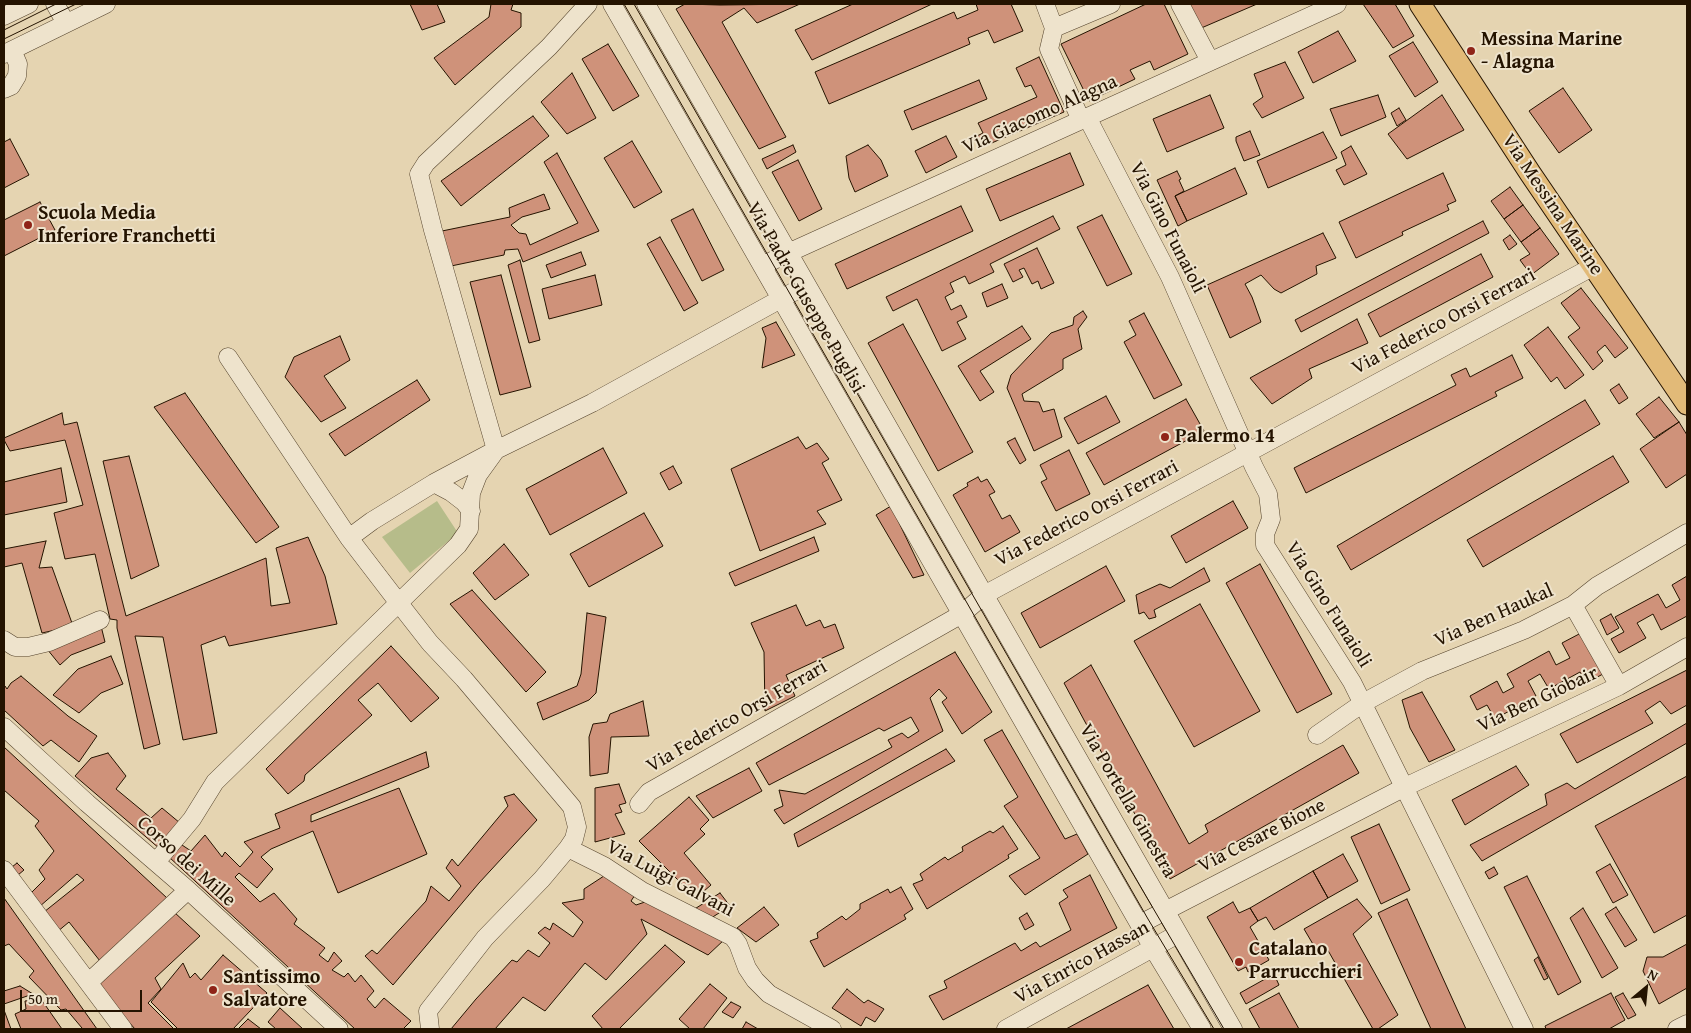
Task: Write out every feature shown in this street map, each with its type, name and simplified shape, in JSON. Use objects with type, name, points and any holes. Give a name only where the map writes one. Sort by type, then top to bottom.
[{"type":"main road","name":"Via Messina Marine","points":[[1420,4],[1530,173],[1687,404]]},
{"type":"street","points":[[4,16],[29,4]]},
{"type":"street","points":[[55,4],[66,23]]},
{"type":"street","points":[[4,89],[11,86],[17,76],[18,64],[8,52],[106,4]]},
{"type":"street","points":[[496,450],[433,230],[419,174],[426,163],[549,47],[588,4]]},
{"type":"street","name":"Via Padre Guseppe Puglisi","points":[[612,4],[962,614]]},
{"type":"street","name":"Via Padre Guseppe Puglisi","points":[[646,4],[984,594]]},
{"type":"street","points":[[1045,4],[1054,28],[1111,4]]},
{"type":"street","points":[[1180,4],[1210,61]]},
{"type":"street","name":"Via Giacomo Alagna","points":[[762,266],[1337,4]]},
{"type":"street","name":"Via Gino Funaioli","points":[[1054,28],[1049,49],[1084,119],[1170,277],[1268,494],[1271,519],[1265,545],[1352,682],[1524,1029]]},
{"type":"street","name":"Via Federico Orsi Ferrari","points":[[639,804],[648,792],[962,614],[984,594],[1594,266]]},
{"type":"street","points":[[349,538],[372,521],[434,483],[592,403],[806,284]]},
{"type":"street","points":[[228,357],[349,538],[398,602],[430,643],[464,679],[572,806],[578,827],[574,839],[542,879],[485,938],[428,1011],[430,1029]]},
{"type":"street","points":[[156,862],[192,819],[215,782],[458,545],[469,529],[472,493],[478,475],[496,450]]},
{"type":"street","points":[[434,483],[451,492],[464,502],[471,511]]},
{"type":"street","name":"Via Ben Haukal","points":[[1317,735],[1363,703],[1422,671],[1524,630],[1573,605],[1597,586],[1687,533]]},
{"type":"street","name":"Via Portella Ginestra","points":[[984,594],[1233,1029]]},
{"type":"street","points":[[1573,605],[1618,686]]},
{"type":"street","points":[[962,614],[1153,948],[1202,1029]]},
{"type":"street","points":[[4,640],[15,647],[28,647],[49,642],[100,620]]},
{"type":"street","name":"Via Ben Giobair","points":[[1405,787],[1618,686],[1687,647]]},
{"type":"street","name":"Corso dei Mille","points":[[4,726],[188,890],[339,1029]]},
{"type":"street","name":"Via Cesare Bione","points":[[1140,924],[1405,787]]},
{"type":"street","name":"Via Luigi Galvani","points":[[568,848],[584,858],[604,866],[642,890],[732,937],[738,944],[747,968],[755,980],[769,994],[832,1029]]},
{"type":"street","points":[[4,870],[123,1029]]},
{"type":"street","points":[[89,982],[188,890]]},
{"type":"street","name":"Via Enrico Hassan","points":[[1006,1029],[1178,934]]},
{"type":"street","points":[[1677,1029],[1687,1024]]},
{"type":"green space","points":[[437,501],[458,533],[410,573],[382,537]]},
{"type":"building","points":[[410,4],[437,4],[445,22],[422,30]]},
{"type":"building","points":[[491,4],[513,4],[511,10],[521,13],[521,27],[455,85],[434,58],[489,17]]},
{"type":"building","points":[[685,4],[800,4],[757,23],[744,8],[722,22],[786,137],[759,149],[676,9]]},
{"type":"building","points":[[853,4],[932,4],[812,60],[795,30]]},
{"type":"building","points":[[976,4],[1011,4],[1023,31],[994,43],[988,30],[968,38],[970,44],[829,104],[815,72],[954,12],[957,19],[978,10]]},
{"type":"building","points":[[1146,4],[1164,4],[1188,54],[1154,70],[1150,61],[1130,70],[1135,79],[1089,101],[1061,44]]},
{"type":"building","points":[[1188,4],[1257,4],[1199,29]]},
{"type":"building","points":[[1363,4],[1395,4],[1414,36],[1393,48]]},
{"type":"building","points":[[1338,31],[1356,61],[1313,83],[1298,52]]},
{"type":"building","points":[[1413,42],[1438,82],[1415,97],[1389,56]]},
{"type":"building","points":[[608,44],[639,96],[613,111],[582,59]]},
{"type":"building","points":[[1039,57],[1064,112],[980,148],[975,137],[983,133],[978,123],[1037,97],[1031,85],[1025,87],[1016,68]]},
{"type":"building","points":[[1285,62],[1304,98],[1262,118],[1253,104],[1263,97],[1254,74]]},
{"type":"building","points":[[572,73],[596,118],[567,134],[541,102]]},
{"type":"building","points":[[979,80],[987,99],[912,130],[904,111]]},
{"type":"building","points":[[1563,88],[1592,130],[1559,153],[1529,111]]},
{"type":"building","points":[[1210,95],[1224,128],[1167,152],[1153,119]]},
{"type":"building","points":[[1378,95],[1386,117],[1341,136],[1330,109]]},
{"type":"building","points":[[1442,95],[1464,130],[1407,159],[1388,134]]},
{"type":"building","points":[[1399,108],[1406,120],[1397,126],[1391,113]]},
{"type":"building","points":[[533,116],[549,136],[461,206],[441,181]]},
{"type":"building","points":[[1250,131],[1260,155],[1244,161],[1236,137]]},
{"type":"building","points":[[1323,132],[1337,158],[1268,188],[1257,161]]},
{"type":"building","points":[[946,136],[957,157],[926,173],[915,151]]},
{"type":"building","name":"Scuola Media Inferiore Franchetti","points":[[10,139],[29,175],[4,188],[4,142]]},
{"type":"building","points":[[632,141],[662,192],[634,208],[604,158]]},
{"type":"building","points":[[793,145],[796,152],[767,169],[762,159]]},
{"type":"building","points":[[868,145],[881,160],[888,176],[855,192],[849,178],[846,156]]},
{"type":"building","points":[[1351,146],[1367,174],[1344,185],[1336,170],[1346,165],[1341,152]]},
{"type":"building","points":[[557,153],[599,231],[523,262],[518,249],[505,250],[504,255],[451,266],[442,231],[510,217],[509,208],[544,194],[550,209],[522,217],[511,225],[519,233],[526,234],[530,245],[578,223],[544,162]]},
{"type":"building","points":[[1070,153],[1084,185],[1000,221],[986,189]]},
{"type":"building","points":[[798,160],[822,209],[799,221],[772,172]]},
{"type":"building","points":[[1235,168],[1247,194],[1187,221],[1175,196]]},
{"type":"building","points":[[1177,171],[1184,191],[1175,196],[1187,221],[1178,226],[1157,180]]},
{"type":"building","points":[[1443,173],[1456,201],[1447,205],[1449,210],[1402,232],[1403,235],[1356,258],[1339,222]]},
{"type":"building","points":[[1510,187],[1523,205],[1504,219],[1491,201]]},
{"type":"building","name":"Scuola Media Inferiore Franchetti","points":[[40,202],[55,230],[4,256],[4,220]]},
{"type":"building","points":[[1523,205],[1540,228],[1521,242],[1504,219]]},
{"type":"building","points":[[961,206],[973,231],[847,289],[835,264]]},
{"type":"building","points":[[693,209],[724,270],[702,281],[671,220]]},
{"type":"building","points":[[1102,215],[1132,274],[1107,286],[1077,227]]},
{"type":"building","points":[[1053,216],[1060,229],[990,264],[994,272],[969,284],[965,276],[950,283],[954,292],[945,297],[951,310],[961,305],[967,317],[957,322],[966,339],[942,351],[917,299],[893,311],[886,297]]},
{"type":"building","points":[[1483,221],[1489,233],[1301,332],[1295,320]]},
{"type":"building","points":[[1540,228],[1559,254],[1531,275],[1520,260],[1530,254],[1521,242]]},
{"type":"building","points":[[1323,233],[1336,258],[1316,266],[1317,274],[1281,293],[1274,289],[1261,275],[1245,284],[1261,322],[1230,338],[1207,285]]},
{"type":"building","points":[[1510,235],[1517,244],[1509,250],[1503,240]]},
{"type":"building","points":[[660,237],[698,303],[684,311],[647,244]]},
{"type":"building","points":[[1037,248],[1054,283],[1041,289],[1038,281],[1032,284],[1024,268],[1019,270],[1023,277],[1013,282],[1004,264]]},
{"type":"building","points":[[581,252],[586,265],[551,278],[546,265]]},
{"type":"building","points":[[1481,254],[1493,277],[1380,337],[1368,314]]},
{"type":"building","points":[[520,260],[540,340],[529,343],[508,265]]},
{"type":"building","points":[[501,275],[531,387],[500,395],[470,282]]},
{"type":"building","points":[[595,275],[602,305],[549,319],[542,289]]},
{"type":"building","points":[[1002,284],[1008,298],[987,307],[982,293]]},
{"type":"building","points":[[1581,288],[1628,348],[1615,358],[1605,345],[1597,352],[1603,361],[1593,370],[1568,337],[1580,328],[1561,303]]},
{"type":"building","points":[[1083,311],[1087,317],[1078,329],[1082,349],[1063,359],[1063,369],[1022,394],[1024,401],[1039,402],[1043,412],[1054,409],[1062,437],[1034,451],[1007,388],[1011,375],[1051,333],[1073,325],[1074,317]]},
{"type":"building","points":[[1144,313],[1182,385],[1154,399],[1124,342],[1136,335],[1129,321]]},
{"type":"building","points":[[1357,319],[1368,343],[1309,369],[1312,378],[1272,404],[1250,378]]},
{"type":"building","points":[[776,322],[795,355],[762,368],[766,338],[762,328]]},
{"type":"building","points":[[903,324],[973,452],[938,471],[868,343]]},
{"type":"building","points":[[1022,326],[1031,339],[980,371],[994,392],[980,401],[958,366]]},
{"type":"building","points":[[1548,327],[1584,375],[1565,389],[1557,377],[1551,382],[1524,345]]},
{"type":"building","points":[[340,336],[350,360],[324,376],[346,408],[321,422],[285,377],[294,357]]},
{"type":"building","points":[[1512,355],[1523,378],[1495,392],[1497,396],[1306,493],[1294,468],[1456,385],[1451,375],[1466,368],[1470,377]]},
{"type":"building","points":[[417,380],[430,400],[345,456],[329,434]]},
{"type":"building","points":[[1619,384],[1628,398],[1619,404],[1610,390]]},
{"type":"building","points":[[185,393],[279,527],[256,543],[154,407]]},
{"type":"building","points":[[1106,396],[1120,422],[1078,444],[1064,418]]},
{"type":"building","points":[[1659,397],[1679,422],[1654,438],[1636,414]]},
{"type":"building","points":[[1186,399],[1204,431],[1104,485],[1086,453]]},
{"type":"building","points":[[1585,400],[1600,424],[1351,570],[1337,546]]},
{"type":"building","points":[[62,413],[64,425],[77,422],[126,616],[266,558],[271,606],[290,603],[276,548],[308,537],[325,576],[337,624],[229,646],[225,636],[201,645],[217,733],[183,740],[163,637],[135,636],[160,744],[144,749],[117,628],[117,620],[110,619],[95,554],[65,559],[54,513],[83,505],[65,440],[10,451],[4,440],[4,438]]},
{"type":"building","points":[[1679,422],[1687,435],[1687,474],[1666,488],[1640,449]]},
{"type":"building","points":[[798,437],[806,449],[817,443],[829,459],[822,463],[842,500],[817,511],[826,524],[760,551],[731,469]]},
{"type":"building","points":[[1015,438],[1026,460],[1020,464],[1007,442]]},
{"type":"building","points":[[603,448],[627,493],[550,535],[526,489]]},
{"type":"building","points":[[1069,450],[1090,494],[1056,511],[1041,482],[1047,479],[1040,465]]},
{"type":"building","points":[[129,456],[159,566],[131,579],[103,461]]},
{"type":"building","points":[[1613,456],[1629,482],[1483,567],[1467,540]]},
{"type":"building","points":[[673,466],[682,483],[669,490],[660,473]]},
{"type":"building","points":[[61,468],[67,502],[4,515],[4,482]]},
{"type":"building","points":[[978,477],[981,482],[987,479],[995,492],[989,495],[1002,519],[1010,515],[1020,532],[985,552],[953,495],[968,486],[967,483]]},
{"type":"building","points":[[1233,501],[1248,528],[1186,563],[1171,536]]},
{"type":"building","points":[[891,506],[924,575],[913,578],[876,515]]},
{"type":"building","points":[[644,513],[663,546],[589,587],[570,554]]},
{"type":"building","points":[[814,537],[819,551],[735,586],[729,573]]},
{"type":"building","points":[[46,541],[39,568],[52,567],[73,626],[42,633],[22,563],[4,567],[4,549]]},
{"type":"building","points":[[504,544],[529,575],[495,600],[473,573]]},
{"type":"building","points":[[1260,564],[1332,694],[1297,713],[1226,583]]},
{"type":"building","points":[[1106,566],[1125,601],[1040,648],[1021,613]]},
{"type":"building","points":[[1204,568],[1210,581],[1154,610],[1156,617],[1149,619],[1144,612],[1139,614],[1136,595],[1160,584],[1170,588]]},
{"type":"building","points":[[1687,576],[1687,616],[1661,630],[1653,614],[1637,623],[1646,638],[1619,653],[1611,639],[1624,632],[1615,617],[1658,594],[1666,608],[1680,600],[1672,585]]},
{"type":"building","points":[[472,590],[546,672],[526,692],[450,604]]},
{"type":"building","points":[[1200,604],[1260,711],[1194,747],[1134,641]]},
{"type":"building","points":[[796,605],[806,626],[820,620],[824,628],[835,624],[844,648],[786,675],[795,696],[765,711],[764,652],[751,623]]},
{"type":"building","points":[[587,613],[606,617],[596,693],[589,700],[543,720],[537,703],[577,686],[581,674]]},
{"type":"building","points":[[1611,614],[1619,628],[1607,635],[1600,620]]},
{"type":"building","points":[[101,626],[105,642],[71,655],[60,665],[47,649]]},
{"type":"building","points":[[1581,633],[1603,674],[1586,683],[1580,672],[1549,689],[1540,674],[1528,681],[1536,696],[1495,719],[1487,705],[1477,710],[1470,696],[1497,681],[1503,693],[1514,687],[1507,674],[1549,651],[1556,665],[1570,658],[1562,643]]},
{"type":"building","points":[[391,646],[439,698],[411,722],[378,683],[358,700],[372,715],[305,775],[304,781],[288,794],[266,769]]},
{"type":"building","points":[[955,652],[992,712],[962,734],[942,702],[947,698],[939,689],[930,698],[943,731],[784,824],[774,810],[783,806],[779,790],[805,794],[892,747],[888,740],[902,733],[908,738],[919,731],[911,717],[884,731],[879,728],[769,785],[756,763]]},
{"type":"building","points":[[111,656],[123,684],[101,693],[79,713],[53,695],[78,669]]},
{"type":"building","points":[[1091,665],[1189,844],[1208,832],[1205,825],[1343,745],[1359,773],[1170,879],[1064,683]]},
{"type":"building","points":[[1687,670],[1687,705],[1671,714],[1660,701],[1645,711],[1653,723],[1577,763],[1560,734]]},
{"type":"building","points":[[21,676],[68,716],[97,736],[79,762],[51,740],[43,746],[4,710],[4,687],[7,689],[11,683]]},
{"type":"building","points":[[1422,692],[1455,750],[1429,762],[1410,728],[1402,700]]},
{"type":"building","points":[[643,701],[649,736],[611,737],[608,773],[590,776],[589,737],[593,724],[607,722],[610,714]]},
{"type":"building","points":[[1687,723],[1687,743],[1482,861],[1470,845],[1547,805],[1545,794],[1567,783],[1575,789]]},
{"type":"building","points":[[1002,730],[1065,839],[1077,834],[1088,854],[1025,895],[1009,876],[1040,858],[1004,806],[1018,797],[984,740]]},
{"type":"building","points":[[4,747],[167,898],[100,961],[69,922],[57,932],[44,912],[84,880],[77,874],[39,907],[29,895],[45,879],[39,870],[54,851],[35,826],[39,821],[4,790]]},
{"type":"building","points":[[946,749],[955,761],[798,847],[794,834]]},
{"type":"building","points":[[426,752],[429,767],[311,815],[311,822],[399,788],[427,854],[338,893],[313,831],[271,849],[261,857],[273,869],[257,888],[239,873],[235,877],[260,902],[274,893],[297,919],[294,924],[325,948],[319,955],[328,962],[334,952],[342,961],[332,970],[344,977],[348,973],[355,982],[361,975],[374,991],[367,999],[375,1008],[384,998],[411,1021],[403,1029],[355,1029],[169,857],[179,843],[191,851],[205,835],[222,857],[225,852],[240,867],[253,852],[244,842],[280,828],[275,814]]},
{"type":"building","points":[[108,753],[126,776],[116,789],[151,818],[162,808],[180,823],[160,849],[75,776],[91,758]]},
{"type":"building","points":[[1516,766],[1529,785],[1465,825],[1452,800]]},
{"type":"building","points":[[749,768],[762,791],[713,818],[696,796]]},
{"type":"building","points":[[1687,776],[1687,915],[1654,933],[1595,826]]},
{"type":"building","points":[[619,784],[626,803],[619,805],[622,812],[615,814],[625,834],[595,842],[595,788]]},
{"type":"building","points":[[514,794],[537,820],[479,883],[393,985],[365,956],[372,950],[377,954],[426,901],[431,886],[449,901],[461,886],[446,868],[452,859],[458,866],[508,806],[504,797]]},
{"type":"building","points":[[689,797],[709,820],[700,829],[705,834],[684,853],[711,885],[696,898],[639,841]]},
{"type":"building","points":[[1379,824],[1410,890],[1381,904],[1351,837]]},
{"type":"building","points":[[1003,826],[1018,849],[1008,855],[1009,858],[927,909],[913,884],[923,880],[920,874],[945,857],[948,860],[963,851],[962,847],[990,831],[993,833]]},
{"type":"building","points":[[1343,854],[1358,881],[1328,898],[1313,871]]},
{"type":"building","points":[[17,863],[24,870],[18,875],[12,867]]},
{"type":"building","points":[[1610,864],[1628,895],[1613,903],[1596,872]]},
{"type":"building","points":[[1494,867],[1498,874],[1489,879],[1485,872]]},
{"type":"building","points":[[1313,871],[1328,898],[1274,930],[1266,917],[1258,921],[1250,908]]},
{"type":"building","points":[[607,874],[635,895],[631,901],[636,905],[648,901],[725,939],[708,955],[641,919],[647,934],[606,980],[585,963],[545,1011],[523,997],[495,1029],[451,1029],[512,960],[517,962],[528,950],[539,957],[550,943],[538,933],[545,927],[550,930],[553,923],[573,937],[583,922],[562,903],[584,899],[584,889]]},
{"type":"building","points":[[1090,875],[1117,928],[943,1020],[929,996],[947,988],[944,981],[1015,943],[1021,951],[1036,942],[1040,947],[1071,930],[1059,903],[1068,897],[1063,890]]},
{"type":"building","points":[[1527,876],[1581,982],[1558,995],[1504,887]]},
{"type":"building","points":[[901,887],[913,909],[904,915],[906,919],[824,967],[810,941],[818,938],[817,933],[842,916],[846,920],[860,909],[860,904],[888,889],[890,893]]},
{"type":"building","points":[[720,893],[730,906],[708,920],[693,910]]},
{"type":"building","points":[[4,898],[97,1029],[81,1029],[66,1009],[61,1010],[29,977],[34,971],[9,944],[4,946]]},
{"type":"building","points":[[1357,899],[1372,917],[1353,934],[1398,1015],[1378,1029],[1373,1029],[1326,947],[1317,951],[1304,929]]},
{"type":"building","points":[[1407,899],[1466,1029],[1431,1029],[1378,913]]},
{"type":"building","points":[[1233,902],[1239,913],[1250,908],[1258,921],[1250,927],[1269,960],[1248,972],[1246,967],[1238,971],[1207,917]]},
{"type":"building","points":[[764,907],[779,925],[756,942],[737,928]]},
{"type":"building","points":[[1616,907],[1637,940],[1625,947],[1605,914]]},
{"type":"building","points":[[1583,908],[1618,968],[1602,978],[1570,918]]},
{"type":"building","points":[[174,912],[200,936],[155,978],[161,989],[148,1003],[174,1029],[135,1029],[97,986]]},
{"type":"building","points":[[1027,913],[1034,925],[1025,930],[1019,918]]},
{"type":"building","points":[[1687,944],[1687,988],[1659,1004],[1643,971],[1647,957],[1663,957]]},
{"type":"building","points":[[665,945],[685,962],[619,1029],[603,1029],[592,1016]]},
{"type":"building","name":"Santissimo Salvatore","points":[[223,955],[267,993],[233,1029],[178,1029],[151,1002],[183,963],[190,978],[195,973],[201,980]]},
{"type":"building","points":[[1538,957],[1548,978],[1544,980],[1534,960]]},
{"type":"building","points":[[1274,974],[1279,985],[1246,1004],[1240,993]]},
{"type":"building","points":[[710,984],[727,998],[703,1029],[690,1029],[679,1019]]},
{"type":"building","points":[[1148,985],[1174,1029],[1066,1029]]},
{"type":"building","points":[[20,986],[33,994],[4,1004],[4,991]]},
{"type":"building","points":[[847,989],[864,1003],[868,1000],[884,1009],[875,1022],[866,1017],[861,1026],[832,1008]]},
{"type":"building","points":[[1279,993],[1299,1029],[1260,1029],[1249,1009]]},
{"type":"building","points":[[1611,993],[1625,1020],[1609,1029],[1546,1029],[1545,1026]]},
{"type":"building","points":[[1623,993],[1636,1015],[1628,1019],[1615,997]]},
{"type":"building","points":[[41,999],[62,1029],[21,1029],[15,1014],[26,1009],[25,1001]]},
{"type":"building","points":[[731,1002],[741,1007],[733,1018],[722,1012]]},
{"type":"building","points":[[280,1008],[303,1029],[276,1029],[268,1022]]},
{"type":"building","points":[[4,1010],[11,1029],[4,1029]]},
{"type":"building","points":[[248,1019],[261,1029],[238,1029]]},
{"type":"building","points":[[746,1022],[758,1029],[742,1029]]},
{"type":"tram line","points":[[4,30],[56,4]]},
{"type":"tram line","points":[[4,39],[76,4]]},
{"type":"tram line","points":[[624,4],[1148,919],[1214,1029]]},
{"type":"tram line","points":[[634,4],[1116,845],[1224,1029]]},
{"type":"place","name":"Messina Marine - Alagna","points":[[1471,51]]},
{"type":"place","name":"Scuola Media Inferiore Franchetti","points":[[28,225]]},
{"type":"place","name":"Palermo 14","points":[[1165,437]]},
{"type":"place","name":"Catalano Parrucchieri","points":[[1239,962]]},
{"type":"place","name":"Santissimo Salvatore","points":[[213,990]]}]
